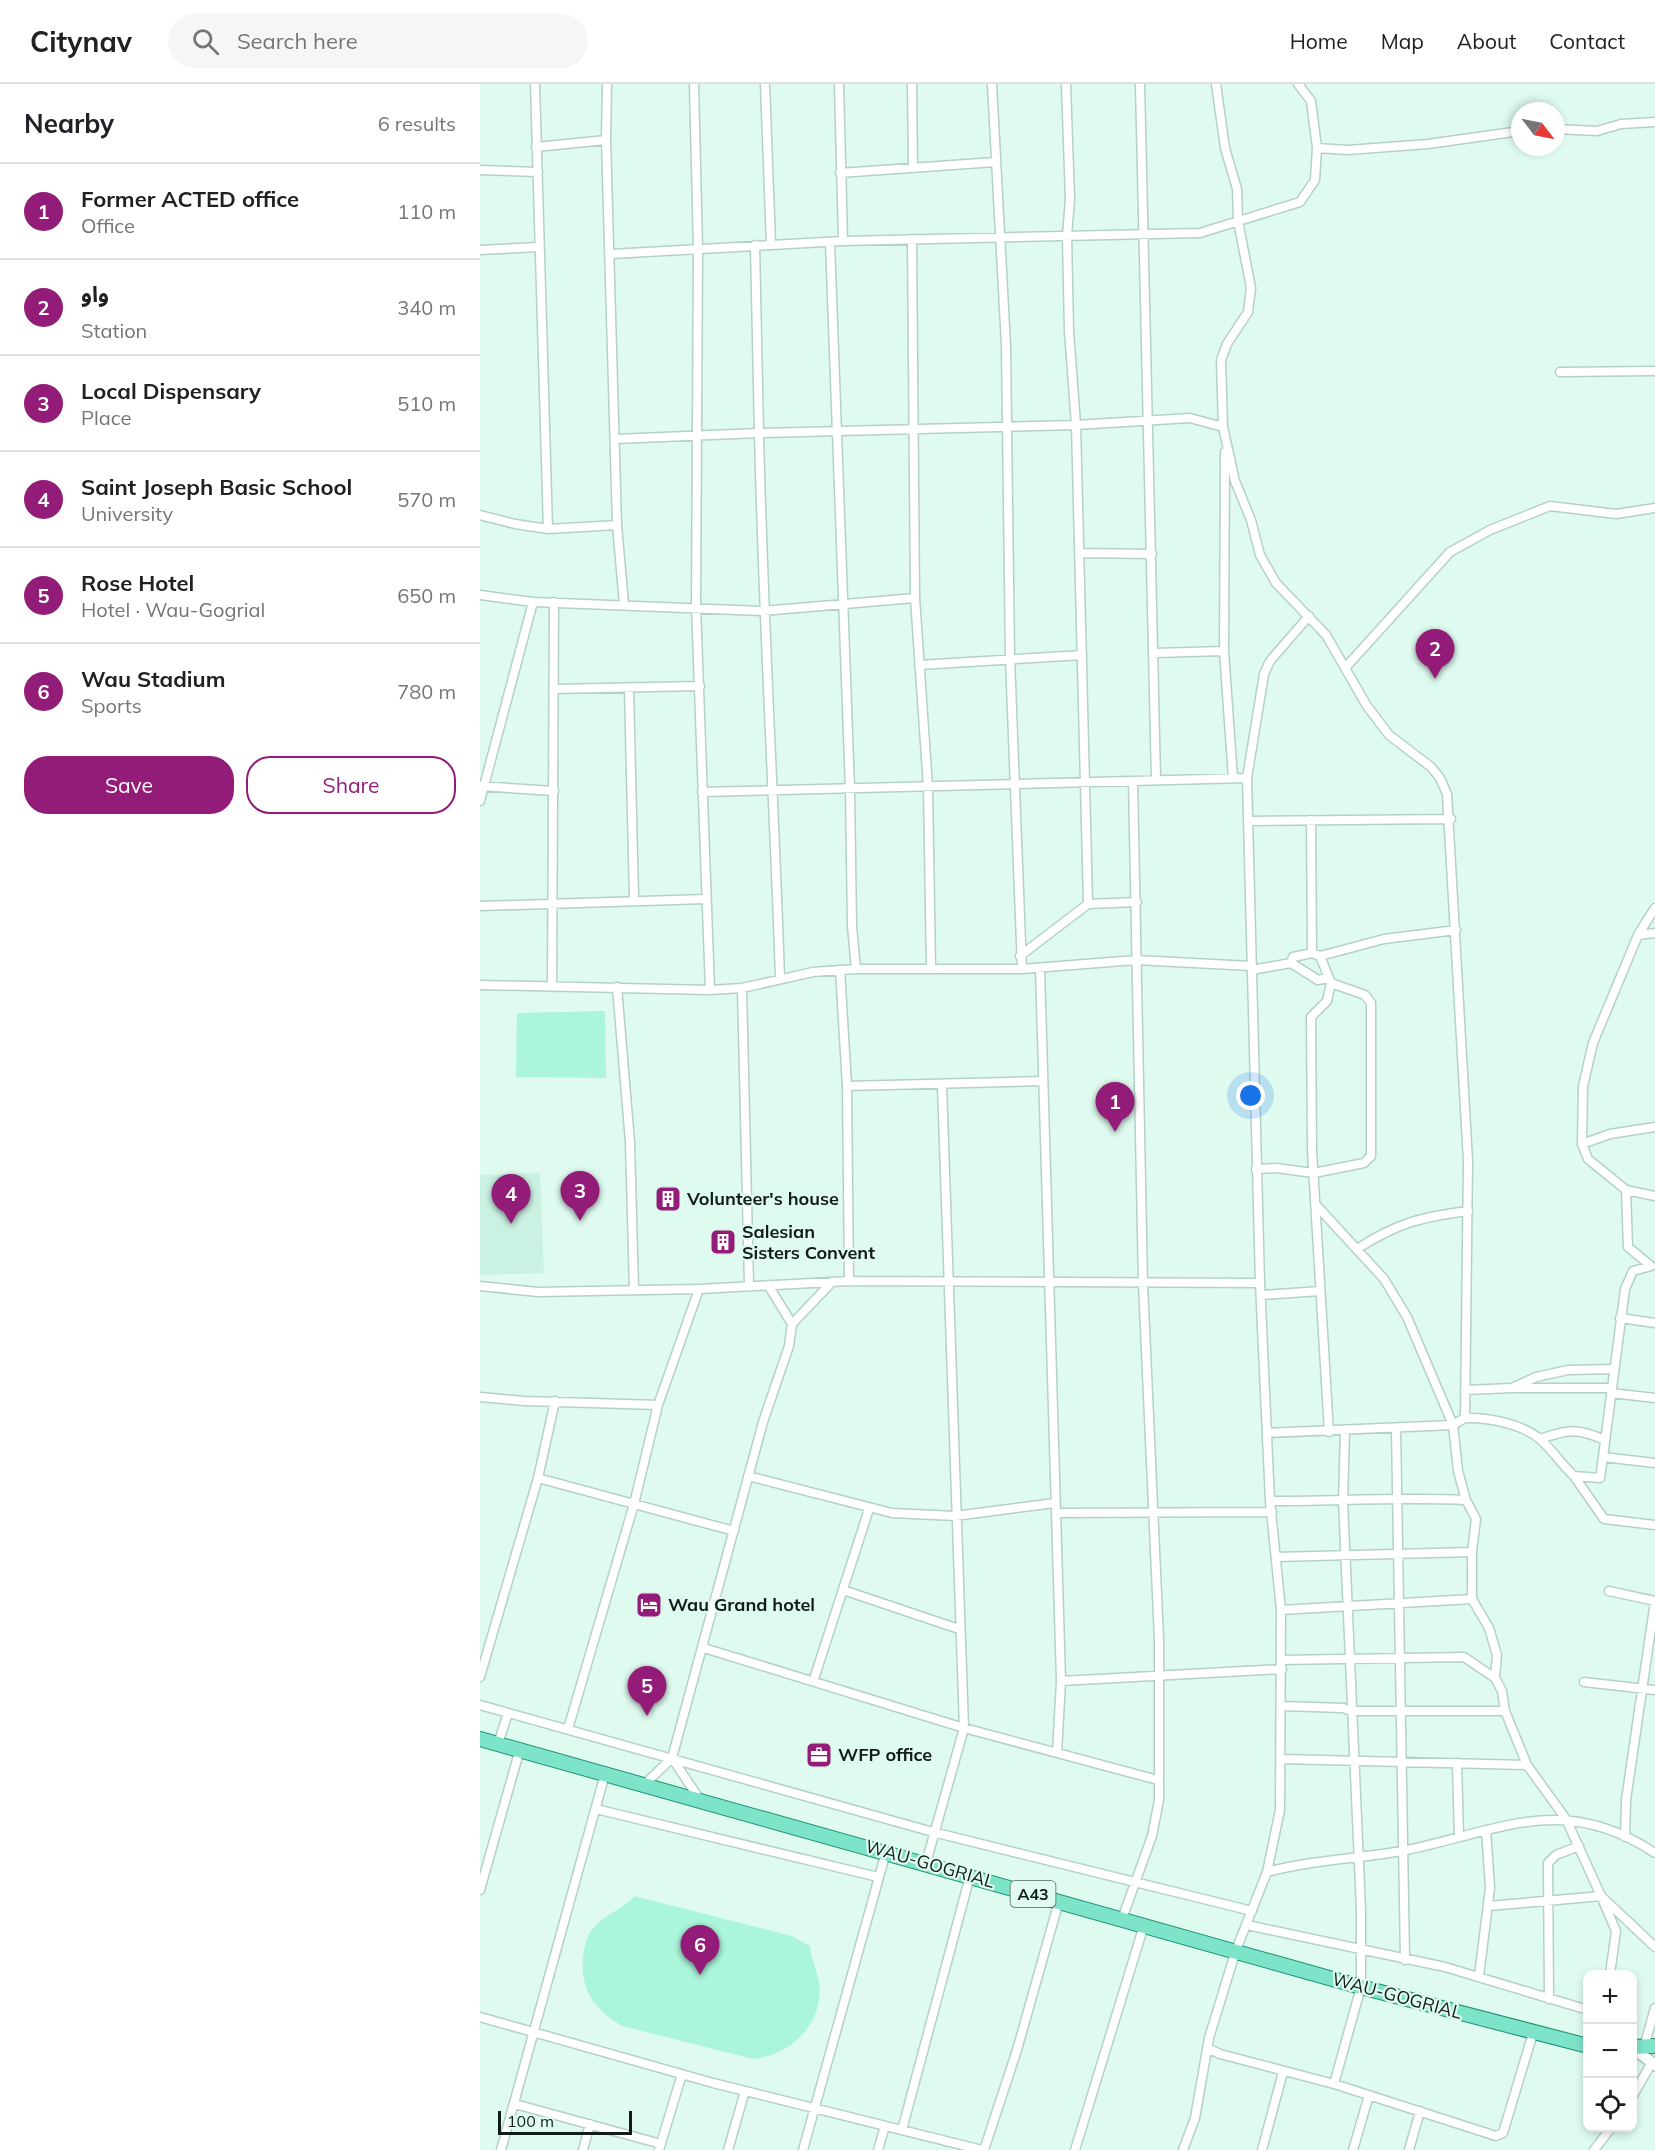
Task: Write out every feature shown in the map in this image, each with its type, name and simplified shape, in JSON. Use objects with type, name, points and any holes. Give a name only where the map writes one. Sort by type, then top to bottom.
[{"type":"main road","name":"WAU-GOGRIAL","points":[[480,1739],[1144,1924],[1361,1987],[1533,2033],[1583,2043]]},
{"type":"street","points":[[535,84],[548,529]]},
{"type":"street","points":[[607,84],[606,140],[617,525],[624,604]]},
{"type":"street","points":[[693,84],[698,248],[696,606],[711,990]]},
{"type":"street","points":[[765,84],[771,244]]},
{"type":"street","points":[[838,84],[843,241]]},
{"type":"street","points":[[912,84],[913,168]]},
{"type":"street","points":[[992,84],[1006,346],[1013,784],[1022,969]]},
{"type":"street","points":[[1066,84],[1070,199],[1067,236],[1069,331],[1076,425],[1088,904]]},
{"type":"street","points":[[1140,84],[1142,237],[1150,422],[1156,780]]},
{"type":"street","points":[[1216,84],[1225,148],[1237,189],[1238,220],[1251,278],[1252,298],[1248,312],[1227,344],[1221,360],[1223,427],[1235,481],[1251,520],[1260,555],[1276,583],[1326,635],[1367,706],[1389,735],[1431,767],[1448,794],[1468,1161],[1465,1418]]},
{"type":"street","points":[[611,254],[843,241],[1067,236],[1142,237],[1200,233],[1300,202],[1315,180],[1317,148],[1311,100],[1298,84]]},
{"type":"street","points":[[1565,129],[1597,131],[1621,124],[1655,122]]},
{"type":"street","points":[[1317,148],[1348,150],[1428,144],[1511,132]]},
{"type":"street","points":[[536,147],[606,140]]},
{"type":"street","points":[[840,173],[995,162]]},
{"type":"street","points":[[480,170],[538,172]]},
{"type":"street","points":[[912,239],[915,598],[928,787],[931,969]]},
{"type":"street","points":[[830,242],[850,789],[852,926],[856,969]]},
{"type":"street","points":[[755,245],[762,611],[774,789],[780,978]]},
{"type":"street","points":[[480,250],[538,247]]},
{"type":"street","points":[[1560,372],[1655,371]]},
{"type":"street","points":[[615,439],[914,428],[1076,425],[1190,418],[1223,427]]},
{"type":"street","points":[[1225,440],[1224,651],[1233,778]]},
{"type":"street","points":[[1346,667],[1450,552],[1490,530],[1550,506],[1616,514],[1655,508]]},
{"type":"street","points":[[480,515],[548,529],[617,525]]},
{"type":"street","points":[[1080,554],[1152,554]]},
{"type":"street","points":[[480,595],[533,602],[696,606],[762,611],[915,598]]},
{"type":"street","points":[[480,801],[481,786],[533,602]]},
{"type":"street","points":[[552,987],[554,602]]},
{"type":"street","points":[[1184,2150],[1195,2118],[1207,2048],[1236,1950],[1267,1872],[1280,1810],[1281,1610],[1270,1501],[1260,1283],[1250,820],[1247,778],[1264,674],[1270,661],[1309,616]]},
{"type":"street","points":[[1155,652],[1224,651]]},
{"type":"street","points":[[919,665],[1082,655]]},
{"type":"street","points":[[554,688],[629,689],[700,686]]},
{"type":"street","points":[[629,689],[634,899]]},
{"type":"street","points":[[702,792],[1247,778]]},
{"type":"street","points":[[1122,1919],[1158,1816],[1159,1675],[1143,1284],[1133,781]]},
{"type":"street","points":[[481,786],[554,791]]},
{"type":"street","points":[[1250,820],[1451,819]]},
{"type":"street","points":[[1311,820],[1316,954],[1330,980],[1327,1001],[1311,1017],[1310,1070],[1329,1432]]},
{"type":"street","points":[[480,906],[552,905],[634,899],[706,899]]},
{"type":"street","points":[[1020,956],[1088,904],[1137,902]]},
{"type":"street","points":[[1655,908],[1638,934],[1593,1043],[1583,1086],[1582,1144],[1588,1160],[1626,1190],[1655,1196]]},
{"type":"street","points":[[1291,963],[1293,957],[1383,939],[1456,930]]},
{"type":"street","points":[[1638,934],[1655,933]]},
{"type":"street","points":[[480,985],[711,990],[742,988],[780,978],[856,969],[1022,969],[1136,960],[1252,968],[1291,963],[1318,980],[1330,980],[1358,992],[1371,1003],[1372,1151],[1369,1160],[1364,1163],[1314,1173],[1276,1168],[1256,1169]]},
{"type":"street","points":[[1040,968],[1051,1280],[1061,1681],[1057,1753]]},
{"type":"street","points":[[840,970],[847,1086],[849,1281]]},
{"type":"street","points":[[617,987],[630,1142],[634,1290]]},
{"type":"street","points":[[742,988],[749,1286]]},
{"type":"street","points":[[847,1086],[1043,1081]]},
{"type":"street","points":[[926,1863],[964,1728],[942,1085]]},
{"type":"street","points":[[1582,1144],[1610,1134],[1655,1127]]},
{"type":"street","points":[[1626,1190],[1628,1247],[1653,1266]]},
{"type":"street","points":[[1317,1206],[1384,1279],[1407,1317],[1453,1425],[1458,1471],[1466,1500],[1476,1519],[1472,1552],[1472,1599],[1489,1628],[1497,1655],[1495,1678]]},
{"type":"street","points":[[1357,1248],[1378,1235],[1420,1217],[1467,1211]]},
{"type":"street","points":[[1574,1476],[1600,1478],[1625,1289],[1633,1271],[1653,1266]]},
{"type":"street","points":[[480,1287],[538,1292],[699,1289],[849,1281],[1051,1280],[1143,1284],[1260,1283]]},
{"type":"street","points":[[644,1786],[672,1758],[704,1647],[763,1422],[789,1346],[792,1324],[832,1282]]},
{"type":"street","points":[[768,1285],[792,1324]]},
{"type":"street","points":[[568,1729],[634,1504],[657,1404],[699,1289]]},
{"type":"street","points":[[1261,1295],[1320,1291]]},
{"type":"street","points":[[1620,1318],[1655,1323]]},
{"type":"street","points":[[1512,1388],[1536,1377],[1568,1370],[1614,1369]]},
{"type":"street","points":[[1465,1389],[1611,1391],[1655,1398]]},
{"type":"street","points":[[480,1397],[514,1401],[657,1404]]},
{"type":"street","points":[[480,1677],[538,1478],[555,1401]]},
{"type":"street","points":[[1267,1433],[1453,1425],[1465,1418],[1484,1417],[1518,1428],[1540,1439],[1574,1476],[1604,1519],[1655,1525]]},
{"type":"street","points":[[1396,1428],[1396,1554],[1405,1850],[1405,1960]]},
{"type":"street","points":[[1540,1439],[1566,1430],[1583,1431],[1605,1440]]},
{"type":"street","points":[[1334,2084],[1361,1987],[1359,1858],[1342,1501],[1345,1431]]},
{"type":"street","points":[[1603,1457],[1655,1464]]},
{"type":"street","points":[[748,1476],[869,1509],[892,1513],[955,1516],[1055,1503]]},
{"type":"street","points":[[538,1478],[734,1531]]},
{"type":"street","points":[[1270,1501],[1342,1501],[1396,1497],[1466,1500]]},
{"type":"street","points":[[814,1680],[869,1509]]},
{"type":"street","points":[[1056,1513],[1272,1512]]},
{"type":"street","points":[[1276,1557],[1472,1552]]},
{"type":"street","points":[[843,1590],[959,1629]]},
{"type":"street","points":[[1609,1591],[1655,1600],[1626,1800],[1625,1837]]},
{"type":"street","points":[[1281,1610],[1348,1608],[1472,1599]]},
{"type":"street","points":[[704,1647],[964,1728],[1158,1779]]},
{"type":"street","points":[[1061,1681],[1348,1659],[1464,1657],[1495,1678],[1502,1691],[1505,1711],[1527,1766],[1566,1819],[1579,1846],[1616,1932],[1611,1970]]},
{"type":"street","points":[[1584,1682],[1655,1690]]},
{"type":"street","points":[[480,1705],[933,1832],[1252,1911]]},
{"type":"street","points":[[1282,1706],[1343,1708],[1351,1711],[1505,1711]]},
{"type":"street","points":[[498,1744],[508,1713]]},
{"type":"street","points":[[480,1890],[520,1749]]},
{"type":"street","points":[[672,1758],[701,1801]]},
{"type":"street","points":[[1280,1759],[1527,1766]]},
{"type":"street","points":[[1457,1763],[1459,1836]]},
{"type":"street","points":[[501,2150],[605,1774]]},
{"type":"street","points":[[596,1809],[878,1877]]},
{"type":"street","points":[[1267,1872],[1304,1862],[1359,1858],[1405,1850],[1515,1822],[1566,1819],[1625,1837],[1655,1853]]},
{"type":"street","points":[[1479,1976],[1490,1888],[1486,1830]]},
{"type":"street","points":[[1549,1999],[1548,1863],[1556,1855],[1579,1846]]},
{"type":"street","points":[[803,2150],[886,1852]]},
{"type":"street","points":[[902,2130],[970,1876]]},
{"type":"street","points":[[1489,1906],[1601,1896],[1655,1947]]},
{"type":"street","points":[[480,2017],[745,2091],[902,2130],[950,2146],[983,2150],[1017,2050],[1059,1901]]},
{"type":"street","points":[[1075,2150],[1144,1924]]},
{"type":"street","points":[[1247,1925],[1479,1976],[1583,2009]]},
{"type":"street","points":[[1637,2089],[1653,2065],[1641,2047],[1655,2008]]},
{"type":"street","points":[[1207,2048],[1220,2054],[1283,2072],[1334,2084],[1496,2136],[1500,2135],[1533,2033]]},
{"type":"street","points":[[1262,2150],[1283,2072]]},
{"type":"street","points":[[515,2103],[660,2147],[682,2074]]},
{"type":"street","points":[[728,2150],[745,2091]]},
{"type":"street","points":[[1353,2150],[1369,2095]]},
{"type":"street","points":[[1409,2150],[1420,2111]]},
{"type":"street","points":[[583,2150],[590,2124]]},
{"type":"street","points":[[878,2150],[885,2126]]},
{"type":"street","points":[[1594,2150],[1607,2132]]},
{"type":"shaded area","points":[[540,1173],[544,1273],[480,1275],[480,1175]]},
{"type":"green space","points":[[605,1011],[606,1078],[516,1077],[517,1013]]},
{"type":"green space","points":[[634,1896],[792,1936],[810,1946],[819,1983],[819,1998],[811,2024],[792,2044],[767,2056],[753,2059],[622,2026],[612,2020],[591,1998],[584,1980],[583,1958],[589,1934],[595,1926]]},
{"type":"place","name":"واو","points":[[1435,679]]},
{"type":"place","name":"Former ACTED office","points":[[1115,1132]]},
{"type":"place","name":"Volunteer's house","points":[[668,1199]]},
{"type":"place","name":"Local Dispensary","points":[[580,1221]]},
{"type":"place","name":"Saint Joseph Basic School","points":[[511,1224]]},
{"type":"place","name":"Salesian Sisters Convent","points":[[723,1242]]},
{"type":"place","name":"Wau Grand hotel","points":[[649,1605]]},
{"type":"place","name":"Rose Hotel","points":[[647,1716]]},
{"type":"place","name":"WFP office","points":[[819,1755]]},
{"type":"place","name":"Wau Stadium","points":[[700,1975]]}]
